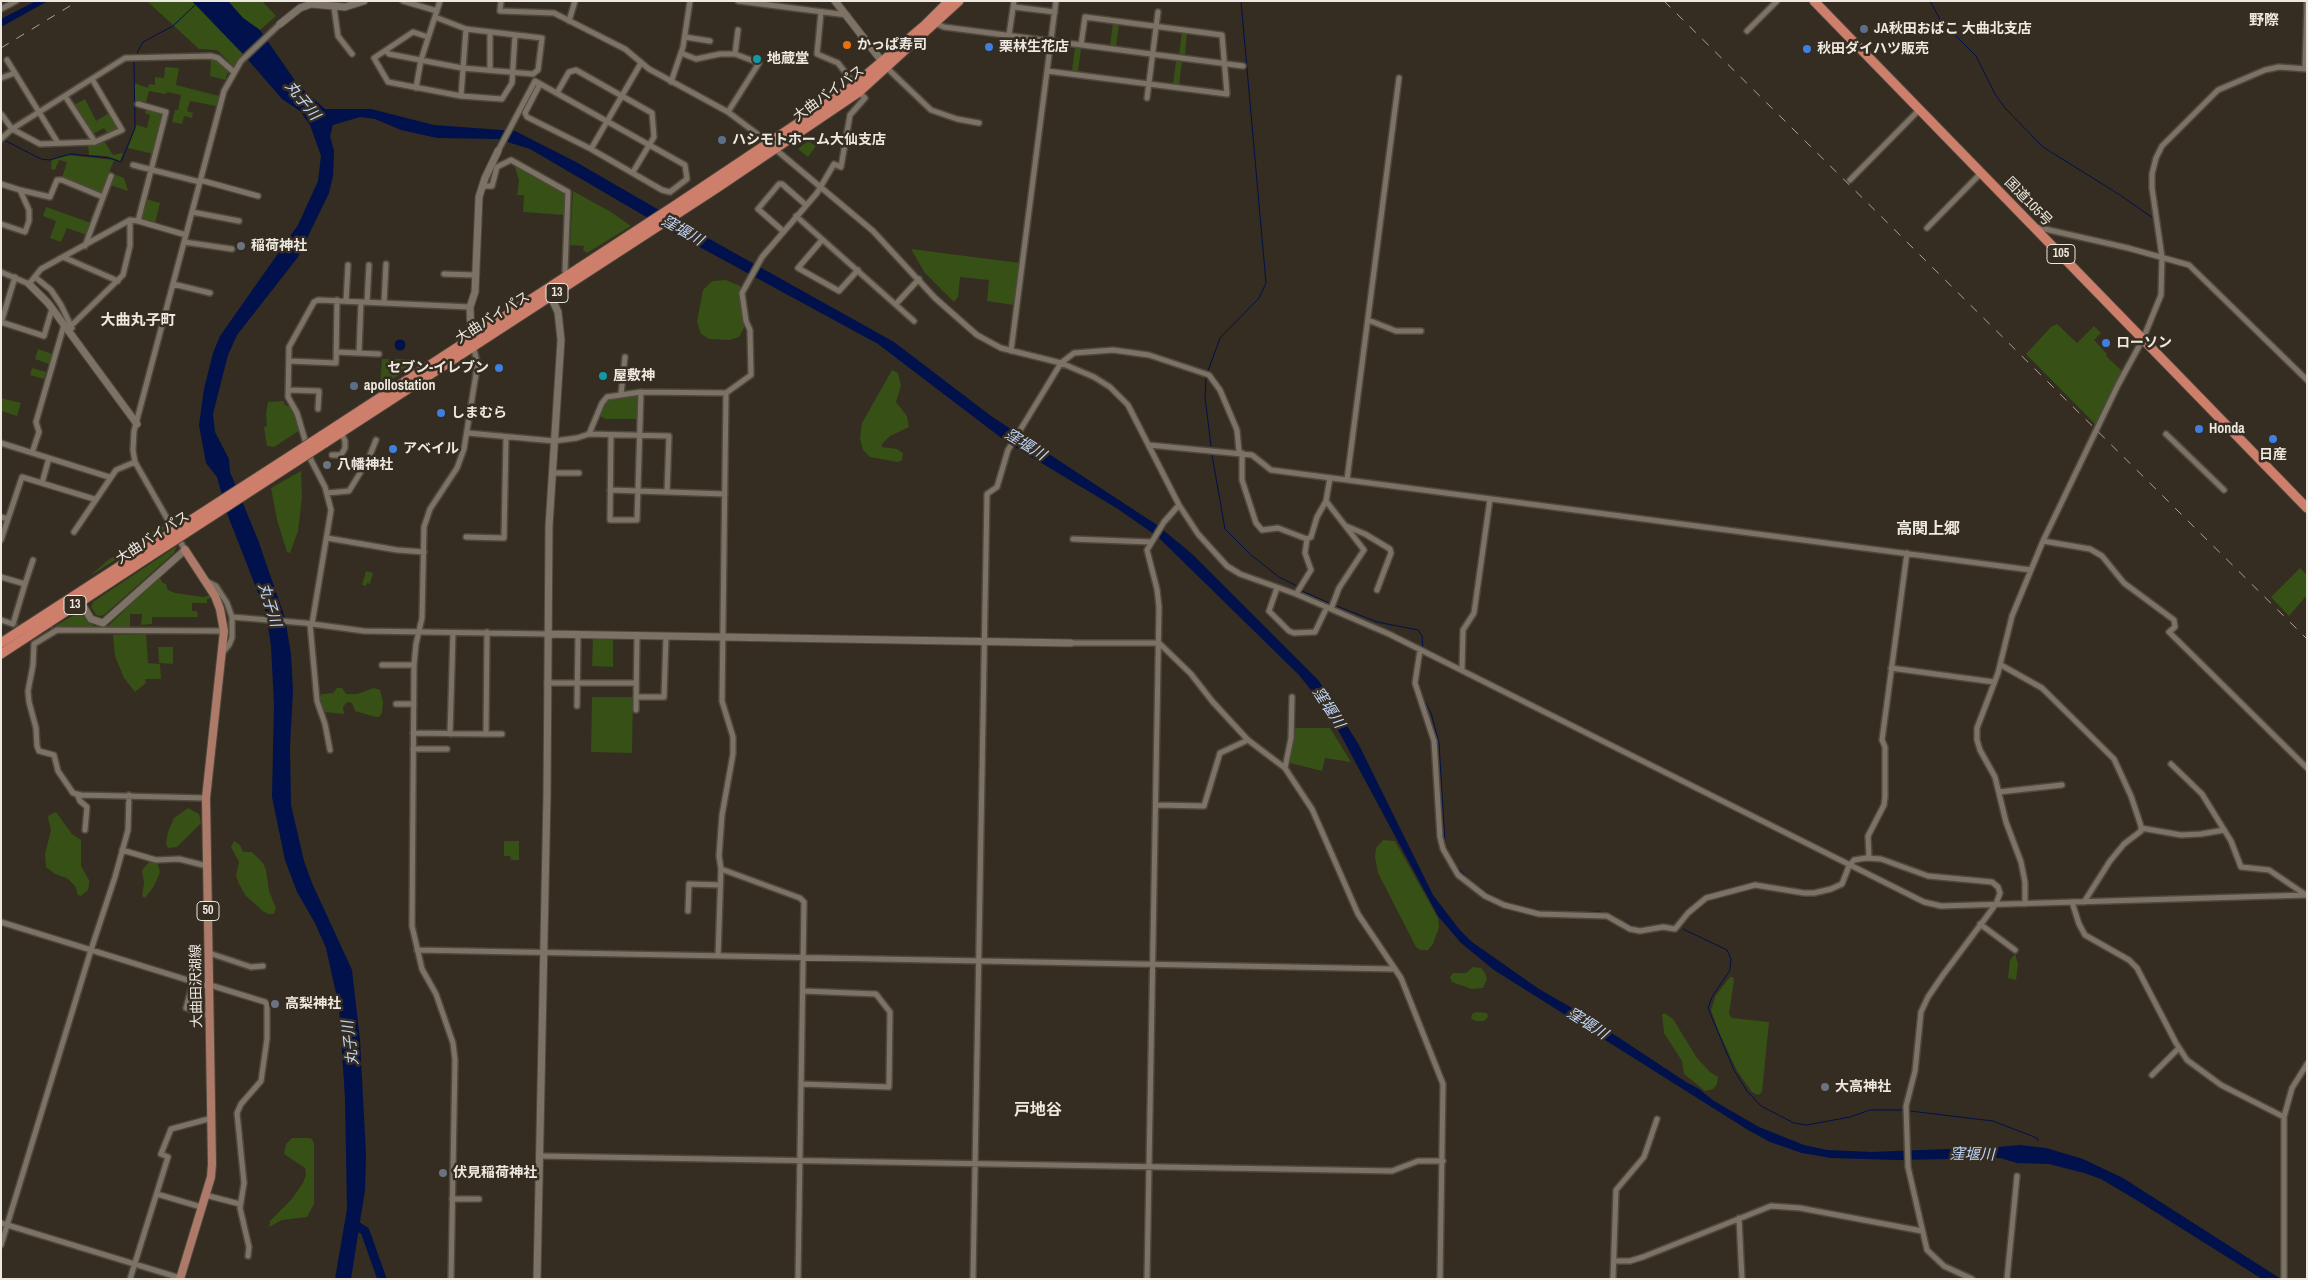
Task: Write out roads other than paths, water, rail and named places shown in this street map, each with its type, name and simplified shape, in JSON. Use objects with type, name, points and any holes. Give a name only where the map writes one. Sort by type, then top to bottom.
[{"type":"highway","name":"大曲バイパス","points":[[885,65],[948,1]]},
{"type":"highway","name":"大曲バイパス","points":[[678,208],[774,150],[857,88],[937,24],[960,1]]},
{"type":"highway","name":"国道105号","points":[[1814,1],[2307,508]]},
{"type":"highway","name":"大曲バイパス","points":[[323,439],[341,432],[551,297],[767,144],[857,88]]},
{"type":"highway","name":"大曲バイパス","points":[[1,643],[78,598],[323,439],[471,336],[639,234]]},
{"type":"highway","name":"大曲バイパス","points":[[1,654],[78,598]]},
{"type":"main road","name":"大曲田沢湖線","points":[[180,1278],[205,1195],[212,1164],[206,798],[224,651],[224,631],[220,609],[206,581],[185,550]]},
{"type":"street","points":[[1,9],[16,1]]},
{"type":"street","points":[[78,598],[90,619],[103,623],[185,550],[135,462],[133,450],[137,424],[224,91],[241,61],[300,8],[311,3],[346,7],[364,1]]},
{"type":"street","points":[[386,51],[389,54],[462,68],[533,74],[538,70],[542,38],[466,29],[404,1]]},
{"type":"street","points":[[416,88],[428,37],[440,1]]},
{"type":"street","points":[[501,1],[500,11],[554,13],[625,49],[641,63],[671,82],[728,112],[821,186],[873,231],[919,279],[934,298],[977,335],[990,343],[1011,351],[1061,363],[1094,377],[1119,394],[1128,406],[1149,445],[1178,505],[1198,534],[1227,566],[1240,574],[1296,594],[1389,634],[1924,902],[1941,906],[2307,895]]},
{"type":"street","points":[[569,21],[575,1]]},
{"type":"street","points":[[671,82],[685,37],[690,1]]},
{"type":"street","points":[[738,1],[847,15]]},
{"type":"street","points":[[835,1],[885,65],[932,110],[957,119],[979,123]]},
{"type":"street","points":[[1011,351],[1056,1]]},
{"type":"street","points":[[1747,31],[1777,1]]},
{"type":"street","points":[[2025,904],[2025,882],[2021,862],[2006,822],[1994,777],[1977,740],[1979,719],[2000,665],[2012,616],[2043,541],[2118,385],[2143,339],[2161,295],[2162,257],[2152,174],[2156,158],[2162,146],[2218,90],[2228,84],[2279,67],[2306,69],[2307,1]]},
{"type":"street","points":[[1009,35],[1014,4],[1055,12]]},
{"type":"street","points":[[334,6],[338,36],[352,54]]},
{"type":"street","points":[[589,434],[602,403],[607,397],[641,392],[726,393],[750,374],[750,330],[742,298],[746,286],[762,257],[821,186],[834,164],[841,167],[850,115],[865,98],[838,63],[817,54],[822,12]]},
{"type":"street","points":[[1147,98],[1158,12]]},
{"type":"street","points":[[1047,71],[1227,94],[1222,35],[1085,17],[1081,45]]},
{"type":"street","points":[[937,24],[944,27],[1243,66]]},
{"type":"street","points":[[461,96],[466,29]]},
{"type":"street","points":[[735,54],[738,30]]},
{"type":"street","points":[[428,37],[413,32],[374,58],[388,82],[461,96],[502,99],[512,83],[515,35]]},
{"type":"street","points":[[490,32],[490,70]]},
{"type":"street","points":[[685,37],[710,41]]},
{"type":"street","points":[[681,54],[696,59],[720,54],[735,54],[759,62],[728,112]]},
{"type":"street","points":[[1,139],[12,129],[125,58],[210,56],[218,58],[234,72]]},
{"type":"street","points":[[7,60],[58,143]]},
{"type":"street","points":[[591,149],[641,63]]},
{"type":"street","points":[[557,93],[569,72],[576,70],[652,113],[654,137],[633,172]]},
{"type":"street","points":[[1,78],[15,73]]},
{"type":"street","points":[[533,74],[538,82],[685,165],[687,179],[670,192],[591,149],[526,117],[525,114],[538,82]]},
{"type":"street","points":[[1347,480],[1399,78]]},
{"type":"street","points":[[1,114],[12,129],[40,144],[95,142],[122,130],[92,79]]},
{"type":"street","points":[[450,1279],[455,1060],[453,1043],[436,994],[422,969],[412,926],[414,665],[422,618],[426,519],[430,509],[457,468],[468,433],[477,362],[471,336],[470,307],[475,292],[479,197],[498,151],[538,82]]},
{"type":"street","points":[[65,96],[95,142]]},
{"type":"street","points":[[138,104],[166,112],[138,221]]},
{"type":"street","points":[[1850,180],[1920,109]]},
{"type":"street","points":[[482,186],[492,186],[497,167],[511,160],[568,192],[565,271]]},
{"type":"street","points":[[133,165],[258,196]]},
{"type":"street","points":[[1927,228],[1981,173]]},
{"type":"street","points":[[85,246],[111,176]]},
{"type":"street","points":[[1,184],[50,197],[57,180],[62,180],[103,197]]},
{"type":"street","points":[[783,231],[758,209],[779,184],[782,184],[806,205]]},
{"type":"street","points":[[1,224],[25,232],[29,221],[29,210],[20,190]]},
{"type":"street","points":[[192,212],[239,220]]},
{"type":"street","points":[[796,216],[914,321]]},
{"type":"street","points":[[32,453],[39,432],[36,422],[67,325],[118,281],[122,275],[130,246],[130,220]]},
{"type":"street","points":[[29,284],[42,269],[130,220],[186,235]]},
{"type":"street","points":[[2033,226],[2189,265],[2307,380]]},
{"type":"street","points":[[822,240],[798,268],[839,291],[858,270]]},
{"type":"street","points":[[184,242],[232,249]]},
{"type":"street","points":[[63,257],[118,281]]},
{"type":"street","points":[[384,303],[386,264]]},
{"type":"street","points":[[346,301],[348,265]]},
{"type":"street","points":[[359,353],[370,265]]},
{"type":"street","points":[[1,272],[29,284],[67,325]]},
{"type":"street","points":[[444,274],[476,275]]},
{"type":"street","points":[[15,277],[1,323],[44,336],[52,308]]},
{"type":"street","points":[[35,277],[51,290],[76,341],[137,424]]},
{"type":"street","points":[[896,304],[919,279]]},
{"type":"street","points":[[173,284],[210,293]]},
{"type":"street","points":[[537,1279],[547,634],[552,473],[561,332],[558,312],[551,297]]},
{"type":"street","points":[[330,750],[325,724],[317,701],[309,624],[331,510],[327,493],[311,460],[306,437],[288,397],[289,346],[314,302],[318,300],[470,307]]},
{"type":"street","points":[[289,362],[336,363],[337,300]]},
{"type":"street","points":[[1368,320],[1396,331],[1421,331]]},
{"type":"street","points":[[973,1279],[987,494],[997,487],[1008,450],[1061,363],[1074,353],[1114,350],[1149,356],[1207,374],[1220,390],[1237,430],[1242,480],[1256,524],[1262,530],[1278,528],[1307,539]]},
{"type":"street","points":[[336,352],[378,354]]},
{"type":"street","points":[[621,394],[625,358]]},
{"type":"street","points":[[288,390],[319,391],[318,408]]},
{"type":"street","points":[[611,435],[610,520],[637,520],[641,392]]},
{"type":"street","points":[[718,956],[721,869],[719,856],[724,799],[733,754],[733,738],[722,701],[726,393]]},
{"type":"street","points":[[332,455],[341,455],[345,448],[345,441],[341,432]]},
{"type":"street","points":[[468,433],[554,441],[589,434],[669,436],[667,492]]},
{"type":"street","points":[[2166,434],[2224,490]]},
{"type":"street","points":[[466,538],[504,538],[506,436]]},
{"type":"street","points":[[327,493],[349,491],[368,460],[376,440]]},
{"type":"street","points":[[1,443],[110,477]]},
{"type":"street","points":[[1149,445],[1252,455],[1270,470],[2031,570]]},
{"type":"street","points":[[42,483],[49,458]]},
{"type":"street","points":[[74,532],[94,499],[116,470],[135,462]]},
{"type":"street","points":[[552,473],[579,474]]},
{"type":"street","points":[[1,540],[22,477],[94,499]]},
{"type":"street","points":[[1296,594],[1311,570],[1305,553],[1307,539],[1311,537],[1317,517],[1326,501],[1330,478]]},
{"type":"street","points":[[610,490],[725,494]]},
{"type":"street","points":[[1462,670],[1463,630],[1474,613],[1490,499]]},
{"type":"street","points":[[1277,588],[1268,611],[1289,631],[1294,633],[1314,632],[1334,602],[1339,588],[1363,552],[1346,526],[1326,501]]},
{"type":"street","points":[[1148,1279],[1159,644],[1157,590],[1147,550],[1164,522],[1178,505]]},
{"type":"street","points":[[1,517],[8,519]]},
{"type":"street","points":[[1346,526],[1365,534],[1390,550],[1391,553],[1377,590]]},
{"type":"street","points":[[327,538],[397,550],[424,552]]},
{"type":"street","points":[[1073,539],[1151,541]]},
{"type":"street","points":[[2043,541],[2090,549],[2102,556],[2124,583],[2174,620],[2175,627],[2169,632],[2307,768]]},
{"type":"street","points":[[1869,858],[1868,836],[1884,805],[1885,797],[1885,747],[1882,740],[1906,553]]},
{"type":"street","points":[[1,620],[13,624],[32,560]]},
{"type":"street","points":[[1,577],[25,584]]},
{"type":"street","points":[[206,581],[216,586],[234,617],[230,645],[224,651]]},
{"type":"street","points":[[234,617],[309,624],[364,632],[487,632],[1159,644],[1191,674],[1212,701],[1248,740],[1285,768],[1298,784],[1316,816],[1358,914],[1401,978],[1443,1084],[1440,1279]]},
{"type":"street","points":[[85,830],[87,807],[80,801],[77,794],[69,788],[58,771],[54,755],[39,750],[37,746],[36,728],[29,702],[34,644],[57,630],[224,631]]},
{"type":"street","points":[[450,734],[453,632]]},
{"type":"street","points":[[486,734],[487,632]]},
{"type":"street","points":[[577,706],[578,634]]},
{"type":"street","points":[[636,710],[637,636]]},
{"type":"street","points":[[636,697],[664,697],[666,636]]},
{"type":"street","points":[[1422,651],[1415,683],[1434,741],[1440,837],[1443,849],[1458,875],[1494,901],[1515,910],[1538,914],[1606,916],[1630,929],[1640,931],[1663,927],[1675,929],[1694,907],[1706,898],[1754,885],[1804,892],[1822,891],[1842,884],[1849,866],[1854,860],[1869,858],[1881,859],[1928,876],[1992,882],[2000,893],[1996,904],[1929,996],[1921,1012],[1915,1071],[1906,1106],[1908,1166],[1928,1250],[1944,1266],[1972,1279]]},
{"type":"street","points":[[382,665],[414,665]]},
{"type":"street","points":[[2000,665],[2042,688],[2114,759],[2131,796],[2141,831],[2124,844],[2110,861],[2084,902]]},
{"type":"street","points":[[1891,668],[1994,682]]},
{"type":"street","points":[[547,683],[636,683]]},
{"type":"street","points":[[1285,768],[1291,738],[1292,697]]},
{"type":"street","points":[[396,704],[414,704]]},
{"type":"street","points":[[413,732],[502,734]]},
{"type":"street","points":[[1156,806],[1204,806],[1220,752],[1248,740]]},
{"type":"street","points":[[413,749],[448,749]]},
{"type":"street","points":[[2171,764],[2202,794],[2231,841],[2241,866],[2269,870],[2307,895]]},
{"type":"street","points":[[1999,792],[2062,785]]},
{"type":"street","points":[[77,794],[206,798]]},
{"type":"street","points":[[1,1245],[4,1224],[128,830],[130,795]]},
{"type":"street","points":[[2141,828],[2181,835],[2224,830]]},
{"type":"street","points":[[122,850],[156,860],[179,859],[207,866]]},
{"type":"street","points":[[721,869],[800,898],[804,902],[798,1279]]},
{"type":"street","points":[[688,911],[690,884],[720,885]]},
{"type":"street","points":[[2072,902],[2078,924],[2085,935],[2129,960],[2138,968],[2187,1060],[2221,1085],[2284,1117]]},
{"type":"street","points":[[1,922],[193,982],[265,1002],[267,1006],[268,1039],[261,1081],[241,1104],[237,1113],[244,1183],[240,1204],[249,1247],[248,1256]]},
{"type":"street","points":[[1980,924],[2015,950]]},
{"type":"street","points":[[417,950],[1394,969]]},
{"type":"street","points":[[209,953],[251,967],[263,966]]},
{"type":"street","points":[[193,982],[186,1008],[210,1016]]},
{"type":"street","points":[[801,1084],[890,1086],[890,1012],[876,994],[803,991]]},
{"type":"street","points":[[2152,1075],[2179,1048]]},
{"type":"street","points":[[2284,1279],[2284,1117],[2292,1088],[2307,1064]]},
{"type":"street","points":[[130,1279],[168,1157],[161,1154],[171,1129],[212,1118]]},
{"type":"street","points":[[1613,1279],[1616,1190],[1644,1157],[1657,1119]]},
{"type":"street","points":[[539,1156],[1392,1171],[1418,1160],[1442,1160]]},
{"type":"street","points":[[2007,1279],[2017,1176]]},
{"type":"street","points":[[157,1194],[201,1207]]},
{"type":"street","points":[[205,1195],[240,1204]]},
{"type":"street","points":[[452,1199],[479,1199]]},
{"type":"street","points":[[1614,1261],[1630,1261],[1643,1257],[1771,1206],[1783,1206],[1922,1231]]},
{"type":"street","points":[[1739,1218],[1742,1279]]},
{"type":"street","points":[[4,1224],[180,1278]]},
{"type":"water","points":[[36,1],[48,1],[1,27],[1,19]]},
{"type":"water","points":[[192,1],[228,1],[243,18],[260,30],[298,85],[325,109],[371,109],[434,125],[515,131],[576,162],[894,342],[991,416],[1157,525],[1191,553],[1319,681],[1359,745],[1433,895],[1459,929],[1472,942],[1539,989],[1586,1016],[1699,1089],[1714,1101],[1759,1127],[1804,1145],[1827,1150],[1871,1152],[2020,1145],[2046,1148],[2083,1159],[2123,1178],[2281,1279],[2262,1279],[2138,1201],[2101,1179],[2084,1173],[2049,1164],[2017,1163],[2000,1158],[1897,1160],[1831,1158],[1802,1153],[1770,1142],[1748,1130],[1494,970],[1461,943],[1438,916],[1337,728],[1319,700],[1299,675],[1158,537],[1118,509],[1008,443],[878,344],[672,232],[530,149],[498,139],[437,138],[401,130],[375,119],[360,117],[333,125],[330,136],[334,151],[333,176],[329,193],[298,257],[237,335],[228,355],[213,414],[215,432],[229,459],[230,472],[258,540],[285,618],[291,654],[293,691],[290,746],[291,805],[304,861],[312,883],[352,970],[360,1040],[366,1155],[365,1190],[351,1279],[335,1279],[347,1209],[345,1098],[339,1007],[326,948],[315,923],[297,892],[285,860],[272,797],[274,704],[271,646],[266,613],[228,516],[217,477],[206,463],[199,425],[204,389],[213,353],[220,336],[298,225],[318,181],[321,156],[310,125],[300,111],[282,99],[243,54]]},
{"type":"water","points":[[398,340],[402,340],[405,345],[404,349],[398,350],[395,347],[395,343]]},
{"type":"waterway","points":[[1208,371],[1220,338],[1259,298],[1266,283],[1241,1]]},
{"type":"waterway","points":[[1930,1],[1941,21],[1976,56],[1995,94],[2005,108],[2043,147],[2153,218]]},
{"type":"waterway","points":[[137,53],[143,42],[173,26],[195,5]]},
{"type":"waterway","points":[[4,140],[41,159],[49,160],[71,154],[110,158],[121,162],[135,128],[134,62]]},
{"type":"waterway","points":[[1206,377],[1205,397],[1211,446]]},
{"type":"waterway","points":[[1212,455],[1225,529],[1251,555],[1279,577],[1297,586]]},
{"type":"waterway","points":[[1302,591],[1331,604]]},
{"type":"waterway","points":[[1334,605],[1377,622],[1418,630],[1422,636],[1423,649]]},
{"type":"waterway","points":[[1418,678],[1421,694],[1431,713],[1439,743],[1445,845],[1449,854]]},
{"type":"waterway","points":[[1453,862],[1468,879],[1505,903]]},
{"type":"waterway","points":[[1535,910],[1553,912]]},
{"type":"waterway","points":[[1585,913],[1598,911],[1618,918]]},
{"type":"waterway","points":[[1625,922],[1637,928]]},
{"type":"waterway","points":[[1665,925],[1676,926]]},
{"type":"waterway","points":[[1683,929],[1727,950],[1731,959],[1730,970],[1712,997],[1708,1008],[1734,1070],[1747,1091],[1761,1106],[1794,1123],[1807,1125],[1850,1117],[1870,1110],[1903,1110]]},
{"type":"waterway","points":[[1910,1111],[1993,1121],[2037,1138],[2038,1141]]},
{"type":"waterway","points":[[352,1223],[365,1231],[382,1279]]},
{"type":"tunnel","points":[[13,624],[57,630]]},
{"type":"railway","points":[[1,48],[78,1]]},
{"type":"railway","points":[[1664,1],[2307,639]]},
{"type":"place","name":"JA秋田おばこ 大曲北支店","points":[[1864,29]]},
{"type":"place","name":"かっぱ寿司","points":[[847,45]]},
{"type":"place","name":"栗林生花店","points":[[989,47]]},
{"type":"place","name":"秋田ダイハツ販売","points":[[1807,49]]},
{"type":"place","name":"地蔵堂","points":[[757,59]]},
{"type":"place","name":"ハシモトホーム大仙支店","points":[[722,140]]},
{"type":"place","name":"稲荷神社","points":[[241,246]]},
{"type":"place","name":"ローソン","points":[[2106,343]]},
{"type":"place","name":"セブン-イレブン","points":[[499,368]]},
{"type":"place","name":"屋敷神","points":[[603,376]]},
{"type":"place","name":"apollostation","points":[[354,386]]},
{"type":"place","name":"しまむら","points":[[441,413]]},
{"type":"place","name":"Honda","points":[[2199,429]]},
{"type":"place","name":"日産","points":[[2273,439]]},
{"type":"place","name":"アベイル","points":[[393,449]]},
{"type":"place","name":"八幡神社","points":[[327,465]]},
{"type":"place","name":"高梨神社","points":[[275,1004]]},
{"type":"place","name":"大高神社","points":[[1825,1087]]},
{"type":"place","name":"伏見稲荷神社","points":[[443,1173]]},
{"type":"district","name":"野際","points":[[2264,21]]},
{"type":"district","name":"大曲丸子町","points":[[138,321]]},
{"type":"district","name":"高関上郷","points":[[1928,530]]},
{"type":"district","name":"戸地谷","points":[[1038,1111]]},
{"type":"water label","name":"丸子川","points":[[302,101]]},
{"type":"water label","name":"窪堰川","points":[[682,231]]},
{"type":"water label","name":"窪堰川","points":[[1025,445]]},
{"type":"water label","name":"丸子川","points":[[269,605]]},
{"type":"water label","name":"窪堰川","points":[[1328,708]]},
{"type":"water label","name":"窪堰川","points":[[1587,1024]]},
{"type":"water label","name":"丸子川","points":[[351,1043]]},
{"type":"water label","name":"窪堰川","points":[[1972,1155]]}]
